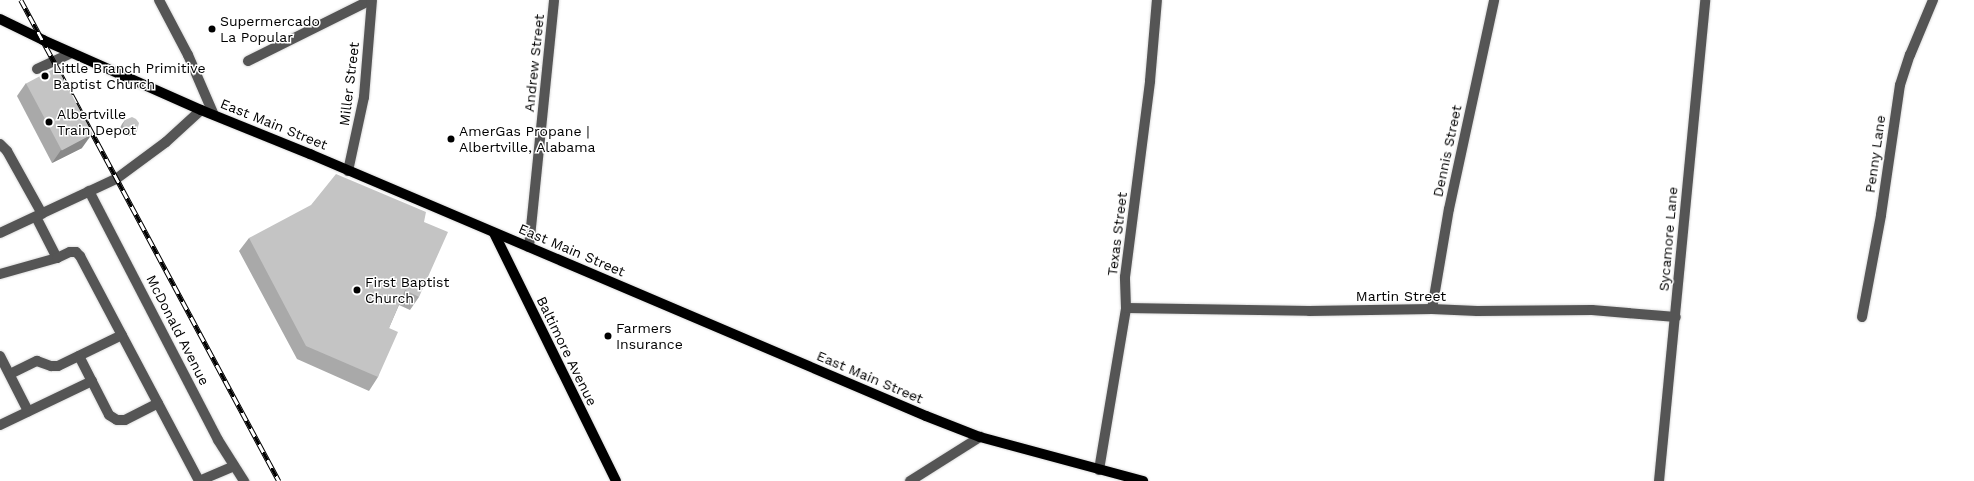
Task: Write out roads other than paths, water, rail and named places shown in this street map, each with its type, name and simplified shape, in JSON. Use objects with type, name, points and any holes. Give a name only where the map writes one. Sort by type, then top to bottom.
[{"type":"main road","name":"East Main Street","points":[[0,19],[71,53],[201,110],[919,413],[980,437],[1143,481]]},
{"type":"main road","name":"Baltimore Avenue","points":[[494,233],[616,481]]},
{"type":"street","points":[[159,0],[188,55],[214,115]]},
{"type":"street","points":[[248,61],[371,0]]},
{"type":"street","name":"Miller Street","points":[[348,171],[364,97],[371,0]]},
{"type":"street","name":"Andrew Street","points":[[528,247],[554,0]]},
{"type":"street","name":"Texas Street","points":[[1099,470],[1126,308],[1125,277],[1150,81],[1157,0]]},
{"type":"street","name":"Dennis Street","points":[[1432,308],[1449,209],[1494,0]]},
{"type":"street","name":"Sycamore Lane","points":[[1659,481],[1676,318],[1691,128],[1705,0]]},
{"type":"street","name":"Penny Lane","points":[[1862,317],[1879,222],[1900,85],[1910,55],[1933,0]]},
{"type":"street","points":[[37,69],[71,53]]},
{"type":"street","points":[[0,233],[89,190],[116,179],[166,142],[201,110]]},
{"type":"street","points":[[0,144],[8,151],[39,215],[57,258]]},
{"type":"street","name":"McDonald Avenue","points":[[89,190],[234,466],[244,481]]},
{"type":"street","points":[[0,274],[57,258],[70,252],[76,252],[80,256],[122,334],[199,481],[234,466]]},
{"type":"street","name":"Martin Street","points":[[1126,308],[1309,311],[1432,308],[1478,311],[1592,310],[1676,318]]},
{"type":"street","points":[[10,374],[37,361],[54,366],[79,356],[122,334]]},
{"type":"street","points":[[0,356],[28,411]]},
{"type":"street","points":[[79,356],[109,414],[117,420],[125,420],[158,403]]},
{"type":"street","points":[[0,425],[92,381]]},
{"type":"street","points":[[910,481],[980,437]]},
{"type":"railway","points":[[21,0],[279,481]]},
{"type":"place","name":"Supermercado La Popular","points":[[212,29]]},
{"type":"place","name":"Little Branch Primitive Baptist Church","points":[[45,76]]},
{"type":"place","name":"Albertville Train Depot","points":[[49,122]]},
{"type":"place","name":"AmerGas Propane | Albertville, Alabama","points":[[451,139]]},
{"type":"place","name":"First Baptist Church","points":[[357,290]]},
{"type":"place","name":"Farmers Insurance","points":[[608,336]]}]
